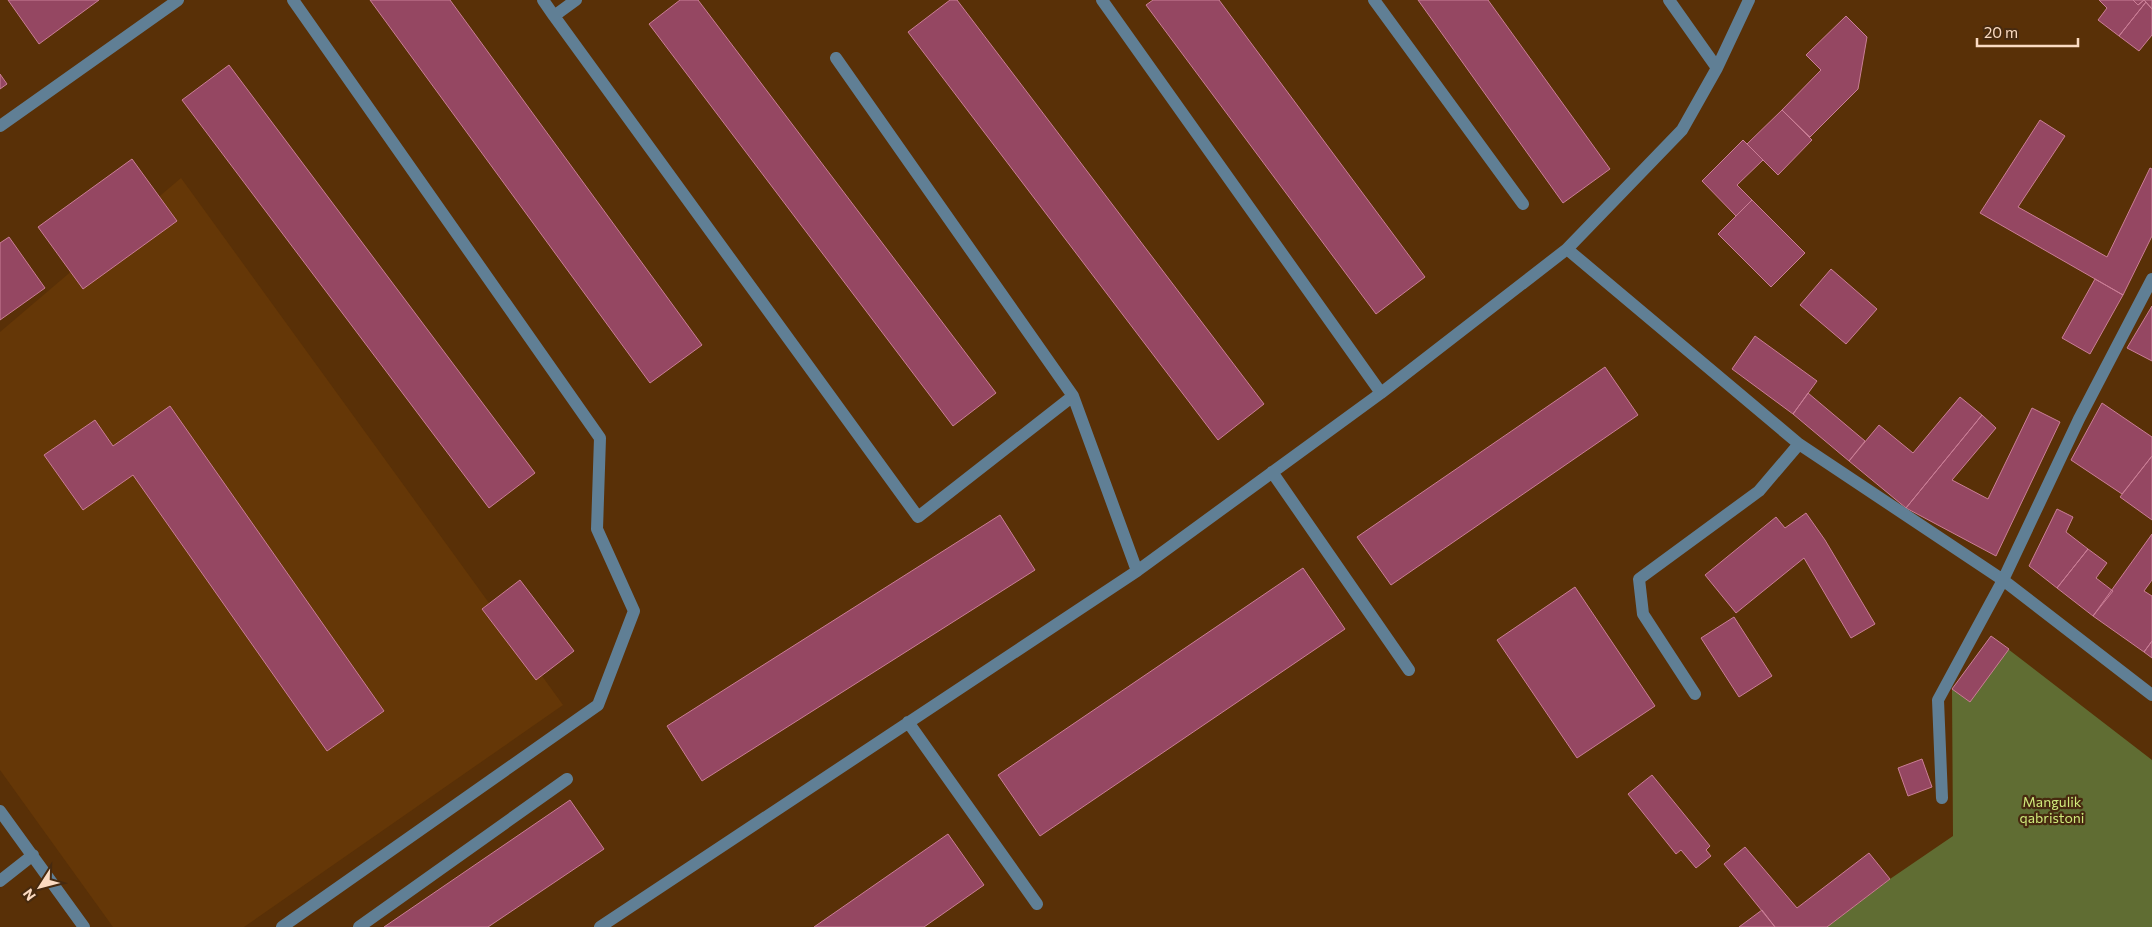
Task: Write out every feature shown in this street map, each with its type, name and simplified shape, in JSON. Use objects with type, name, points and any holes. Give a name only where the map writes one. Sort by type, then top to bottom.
[{"type":"street","points":[[0,126],[178,0]]},
{"type":"street","points":[[282,927],[598,705],[634,611],[597,529],[600,438],[293,0]]},
{"type":"street","points":[[543,0],[918,517],[1074,396]]},
{"type":"street","points":[[554,16],[576,0]]},
{"type":"street","points":[[1102,0],[1381,393]]},
{"type":"street","points":[[1374,0],[1523,204]]},
{"type":"street","points":[[1670,0],[1717,68]]},
{"type":"street","points":[[600,927],[1137,571],[1381,393],[1567,249],[1682,130],[1717,68],[1749,0]]},
{"type":"street","points":[[836,58],[1074,396],[1137,571]]},
{"type":"street","points":[[1567,249],[1799,444],[2003,580],[2152,695]]},
{"type":"street","points":[[1942,798],[1938,700],[2003,580],[2079,419],[2152,279]]},
{"type":"street","points":[[1695,694],[1643,614],[1639,579],[1760,491],[1799,444]]},
{"type":"street","points":[[1272,472],[1409,670]]},
{"type":"street","points":[[908,722],[1037,904]]},
{"type":"street","points":[[359,927],[567,779]]},
{"type":"street","points":[[0,811],[84,927]]},
{"type":"street","points":[[0,882],[33,856]]},
{"type":"shaded area","points":[[181,178],[563,705],[244,927],[113,927],[0,770],[0,332]]},
{"type":"green space","name":"Mangulik qabristoni","points":[[1991,636],[2152,760],[2152,927],[1827,927],[1890,879],[1953,836],[1952,689]]},
{"type":"building","points":[[8,0],[99,0],[39,44]]},
{"type":"building","points":[[370,0],[450,0],[702,345],[650,383]]},
{"type":"building","points":[[680,0],[698,0],[996,393],[953,426],[649,24]]},
{"type":"building","points":[[950,0],[957,0],[1264,404],[1218,440],[908,32]]},
{"type":"building","points":[[1153,0],[1219,0],[1425,277],[1376,314],[1146,5]]},
{"type":"building","points":[[1418,0],[1488,0],[1610,169],[1563,203]]},
{"type":"building","points":[[2099,0],[2133,0],[2138,5],[2144,0],[2146,2],[2119,36],[2098,20],[2107,8]]},
{"type":"building","points":[[2133,0],[2144,0],[2138,5]]},
{"type":"building","points":[[2144,0],[2152,0],[2152,9]]},
{"type":"building","points":[[2146,2],[2152,9],[2152,35],[2139,51],[2119,36]]},
{"type":"building","points":[[1846,16],[1867,37],[1858,89],[1810,137],[1782,110],[1821,70],[1806,55]]},
{"type":"building","points":[[229,65],[535,473],[489,508],[182,100]]},
{"type":"building","points":[[0,74],[7,84],[0,89]]},
{"type":"building","points":[[1782,110],[1812,140],[1778,175],[1747,144]]},
{"type":"building","points":[[2040,120],[2065,136],[2018,207],[2107,257],[2150,168],[2152,169],[2152,236],[2123,295],[1980,213]]},
{"type":"building","points":[[1743,140],[1763,160],[1737,185],[1752,200],[1736,216],[1702,181]]},
{"type":"building","points":[[132,159],[177,221],[83,289],[38,227]]},
{"type":"building","points":[[1752,200],[1805,253],[1771,287],[1718,234]]},
{"type":"building","points":[[9,237],[45,288],[0,320],[0,243]]},
{"type":"building","points":[[1831,269],[1877,309],[1846,344],[1800,305]]},
{"type":"building","points":[[2095,279],[2123,295],[2090,354],[2062,338]]},
{"type":"building","points":[[2152,306],[2152,361],[2127,348]]},
{"type":"building","points":[[1755,336],[1817,381],[1793,414],[1732,369]]},
{"type":"building","points":[[1605,367],[1638,415],[1391,585],[1357,537]]},
{"type":"building","points":[[1808,393],[1865,441],[1849,461],[1793,414]]},
{"type":"building","points":[[1960,397],[1982,415],[1906,508],[1849,461],[1879,425],[1913,453]]},
{"type":"building","points":[[2102,403],[2152,437],[2152,456],[2122,494],[2071,460]]},
{"type":"building","points":[[170,406],[384,711],[327,751],[133,475],[83,510],[44,455],[95,420],[113,446]]},
{"type":"building","points":[[2032,408],[2060,422],[1996,556],[1906,508],[1982,415],[1996,428],[1952,480],[1988,499]]},
{"type":"building","points":[[2152,456],[2152,520],[2120,497]]},
{"type":"building","points":[[2057,509],[2073,517],[2066,532],[2088,549],[2057,588],[2029,566]]},
{"type":"building","points":[[1806,513],[1825,540],[1875,624],[1851,638],[1804,558],[1736,613],[1705,575],[1776,517],[1785,528]]},
{"type":"building","points":[[1000,515],[1035,570],[702,781],[667,726]]},
{"type":"building","points":[[2152,534],[2152,580],[2144,591],[2152,596],[2152,641],[2144,652],[2093,616]]},
{"type":"building","points":[[2088,549],[2107,563],[2096,578],[2113,591],[2093,616],[2057,588]]},
{"type":"building","points":[[1303,568],[1345,629],[1040,836],[998,775]]},
{"type":"building","points":[[520,580],[574,651],[536,680],[482,609]]},
{"type":"building","points":[[1575,587],[1655,706],[1577,758],[1497,640]]},
{"type":"building","points":[[1734,617],[1772,676],[1739,697],[1701,638]]},
{"type":"building","points":[[1991,636],[2009,649],[1970,702],[1952,689]]},
{"type":"building","points":[[2152,641],[2152,658],[2144,652]]},
{"type":"building","points":[[1922,759],[1932,787],[1908,796],[1898,768]]},
{"type":"building","points":[[1652,775],[1710,846],[1706,850],[1711,856],[1696,868],[1681,850],[1676,854],[1628,794]]},
{"type":"building","points":[[570,800],[604,849],[488,927],[384,927]]},
{"type":"building","points":[[948,834],[984,885],[924,927],[814,927]]},
{"type":"building","points":[[1745,847],[1797,908],[1869,853],[1890,879],[1827,927],[1775,927],[1724,864]]},
{"type":"building","points":[[1762,910],[1775,927],[1739,927]]}]
